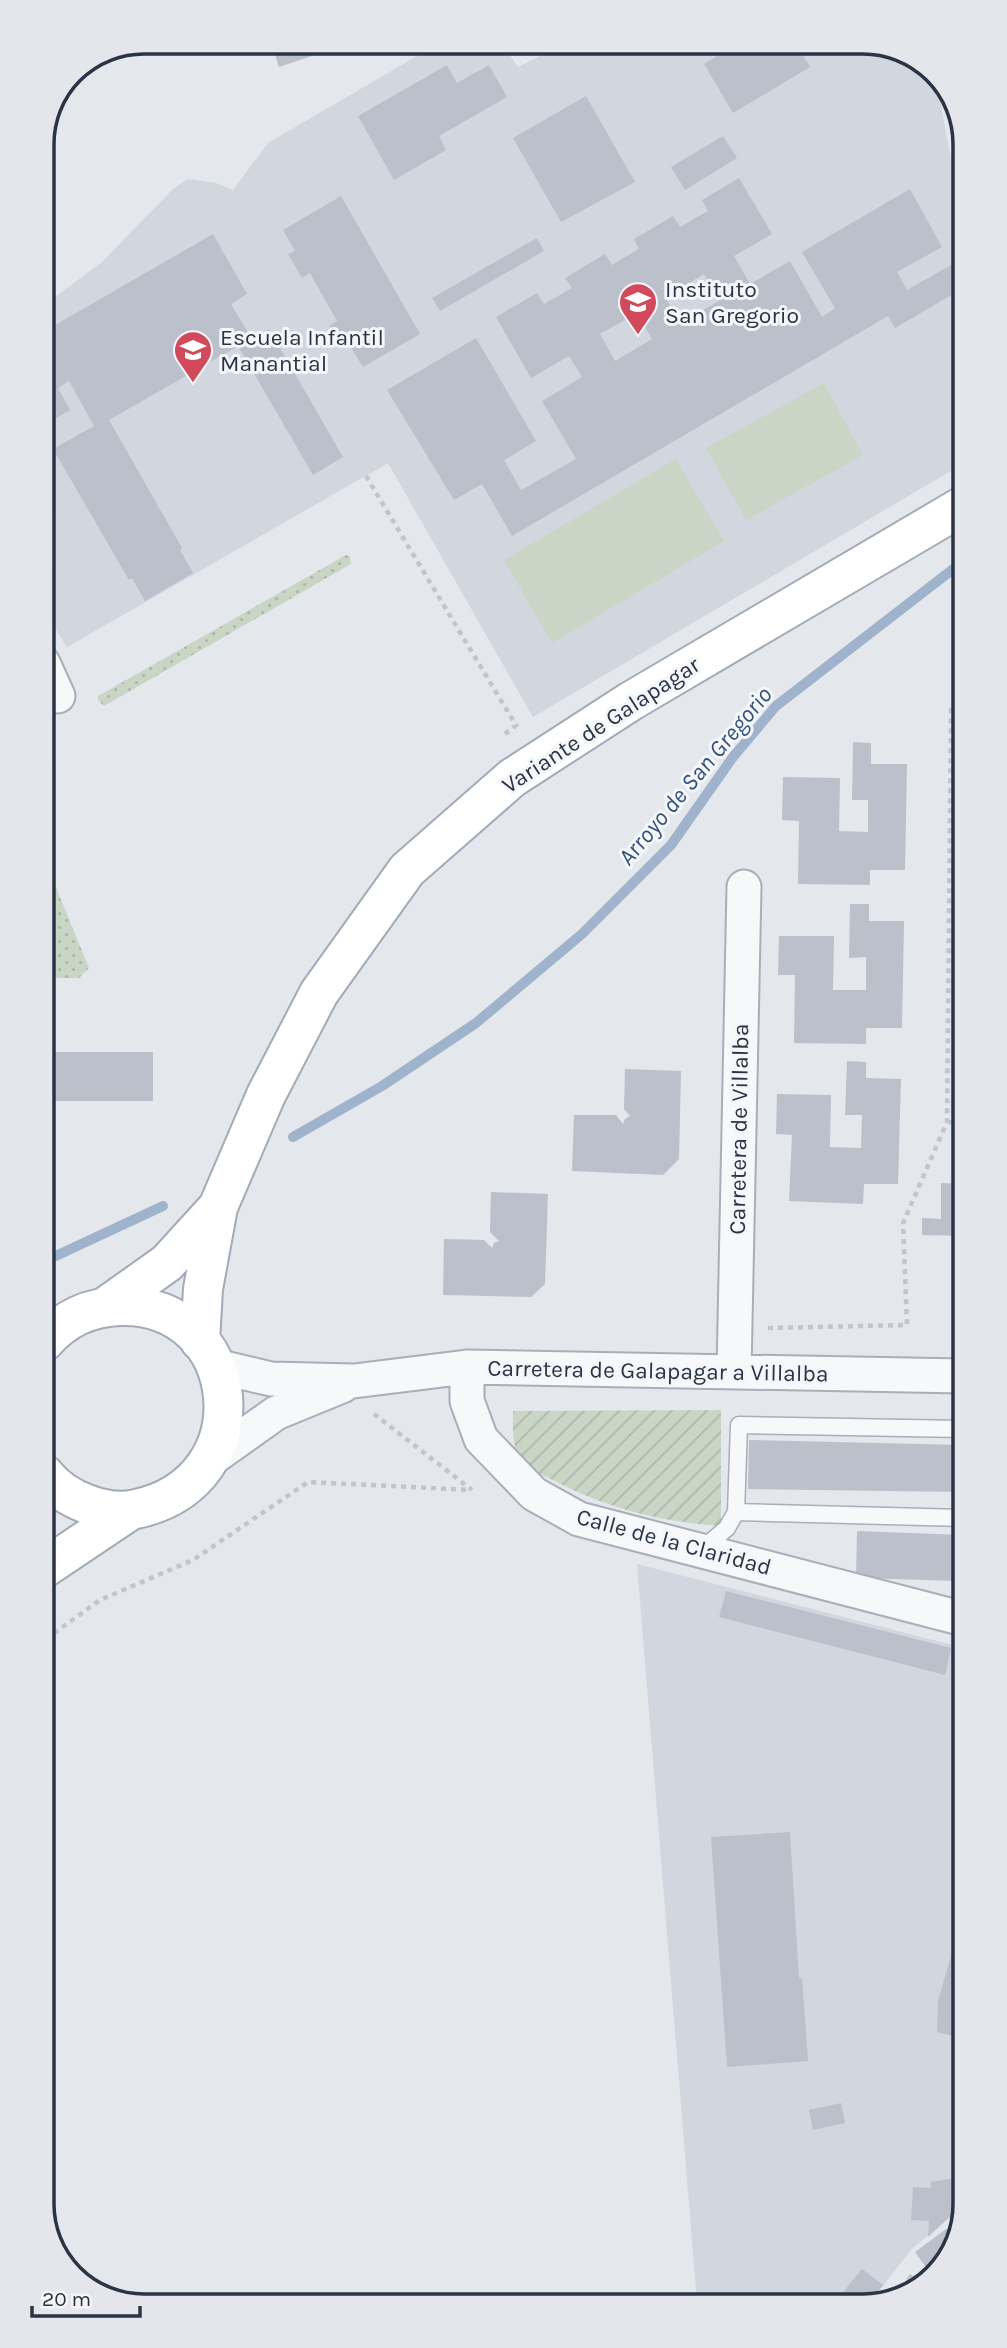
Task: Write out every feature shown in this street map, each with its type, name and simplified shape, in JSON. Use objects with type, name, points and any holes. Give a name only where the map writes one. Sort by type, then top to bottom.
[{"type":"main road","name":"Variante de Galapagar","points":[[218,1208],[266,1095],[319,993],[407,870],[512,778],[631,701],[953,511]]},
{"type":"main road","points":[[105,1307],[167,1263],[218,1208]]},
{"type":"main road","points":[[54,1483],[66,1494],[86,1504],[131,1510],[154,1505],[176,1494],[195,1479],[210,1460],[220,1438],[225,1414],[223,1390],[208,1354],[203,1289],[218,1208]]},
{"type":"main road","points":[[54,1331],[69,1320],[87,1312],[105,1307],[132,1306],[157,1311],[181,1324],[208,1354]]},
{"type":"main road","points":[[54,1562],[131,1510]]},
{"type":"street","points":[[54,686],[58,695]]},
{"type":"street","name":"Carretera de Villalba","points":[[734,1371],[744,887]]},
{"type":"street","name":"Carretera de Galapagar a Villalba","points":[[208,1354],[271,1380],[354,1381],[467,1367],[953,1374]]},
{"type":"street","name":"Calle de la Claridad","points":[[467,1367],[467,1401],[481,1439],[534,1494],[579,1519],[953,1616]]},
{"type":"street","name":"Carretera de Galapagar a Villalba","points":[[210,1460],[276,1413],[354,1381]]},
{"type":"lane","points":[[700,1551],[727,1528],[736,1512],[739,1425],[953,1429]]},
{"type":"lane","points":[[736,1512],[953,1518]]},
{"type":"path","points":[[366,476],[515,726],[524,731]]},
{"type":"path","points":[[735,1328],[907,1325],[903,1223],[947,1122],[951,707],[953,710]]},
{"type":"path","points":[[947,1122],[953,1122]]},
{"type":"path","points":[[54,1633],[100,1600],[193,1560],[308,1482],[534,1494]]},
{"type":"shaded area","name":"Instituto San Gregorio","points":[[420,54],[509,54],[518,67],[544,54],[869,54],[908,66],[939,97],[953,171],[953,470],[533,717],[388,463],[67,647],[54,626],[54,298],[102,262],[173,189],[188,179],[216,183],[233,190],[268,143]]},
{"type":"shaded area","points":[[637,1564],[953,1645],[952,2215],[911,2250],[878,2292],[696,2294]]},
{"type":"green space","points":[[824,383],[863,455],[746,520],[706,448]]},
{"type":"green space","points":[[676,459],[724,541],[552,643],[504,560]]},
{"type":"green space","points":[[346,555],[350,557],[351,564],[104,706],[98,700],[98,696]]},
{"type":"green space","points":[[54,882],[89,968],[79,978],[54,978]]},
{"type":"green space","points":[[721,1410],[721,1526],[655,1517],[592,1498],[529,1469],[518,1455],[514,1441],[513,1411]]},
{"type":"building","points":[[275,54],[318,54],[279,67]]},
{"type":"building","points":[[720,54],[802,54],[810,67],[733,113],[704,64]]},
{"type":"building","points":[[447,65],[457,83],[489,65],[507,97],[439,136],[446,150],[394,180],[358,116]]},
{"type":"building","points":[[586,96],[635,182],[561,222],[513,138]]},
{"type":"building","points":[[723,136],[737,158],[685,190],[671,167]]},
{"type":"building","points":[[739,178],[772,234],[734,256],[750,284],[790,261],[822,317],[835,308],[802,252],[910,189],[942,247],[897,272],[907,290],[953,264],[953,294],[895,328],[888,316],[512,536],[482,484],[454,500],[387,390],[476,338],[536,441],[504,460],[521,490],[576,459],[542,401],[582,377],[569,356],[531,378],[496,317],[537,293],[544,304],[572,288],[565,278],[605,254],[612,265],[639,249],[634,239],[673,216],[680,227],[708,211],[702,200]],"holes":[[[704,274],[719,301],[680,323],[665,297]],[[637,313],[652,339],[615,361],[600,334]]]},
{"type":"building","points":[[341,196],[420,334],[363,367],[349,344],[342,348],[329,326],[337,321],[310,273],[302,278],[288,254],[295,251],[283,230]]},
{"type":"building","points":[[213,234],[247,294],[231,304],[251,338],[269,329],[343,457],[313,475],[238,346],[109,420],[182,548],[180,550],[193,573],[145,601],[132,578],[129,580],[54,451],[94,426],[69,381],[58,388],[70,410],[54,419],[54,326]]},
{"type":"building","points":[[537,238],[544,251],[440,311],[432,298]]},
{"type":"building","points":[[853,742],[871,743],[871,764],[907,764],[905,870],[870,870],[870,885],[798,884],[799,821],[782,820],[783,777],[840,778],[839,831],[868,832],[868,800],[852,800]]},
{"type":"building","points":[[850,904],[869,904],[869,921],[904,921],[902,1028],[866,1028],[866,1044],[794,1043],[795,975],[778,975],[779,936],[834,936],[833,990],[866,990],[866,957],[849,958]]},
{"type":"building","points":[[54,1052],[153,1052],[153,1101],[54,1101]]},
{"type":"building","points":[[847,1061],[866,1062],[866,1078],[901,1079],[898,1184],[864,1184],[863,1204],[789,1201],[792,1135],[776,1134],[777,1094],[831,1095],[830,1147],[861,1148],[862,1115],[845,1115]]},
{"type":"building","points":[[625,1069],[681,1071],[679,1159],[663,1175],[572,1171],[574,1115],[616,1115],[623,1124],[630,1116],[624,1109]]},
{"type":"building","points":[[941,1183],[953,1184],[953,1236],[922,1235],[922,1218],[941,1219]]},
{"type":"building","points":[[491,1192],[548,1194],[545,1284],[531,1297],[443,1295],[444,1239],[484,1240],[492,1248],[494,1243],[499,1241],[490,1232]]},
{"type":"building","points":[[749,1440],[953,1445],[953,1492],[748,1489]]},
{"type":"building","points":[[857,1531],[953,1535],[953,1581],[856,1578]]},
{"type":"building","points":[[726,1591],[951,1648],[945,1675],[719,1617]]},
{"type":"building","points":[[790,1832],[799,1979],[802,1978],[808,2061],[727,2067],[711,1837]]},
{"type":"building","points":[[953,1949],[953,2036],[937,2032],[938,2001]]},
{"type":"building","points":[[841,2103],[845,2123],[813,2130],[809,2110]]},
{"type":"building","points":[[953,2178],[953,2204],[952,2215],[928,2237],[929,2221],[911,2220],[913,2187],[930,2188],[931,2182]]},
{"type":"building","points":[[950,2226],[938,2254],[926,2267],[915,2252]]},
{"type":"building","points":[[862,2269],[883,2285],[875,2293],[842,2294]]},
{"type":"waterway","name":"Arroyo de San Gregorio","points":[[293,1137],[382,1086],[476,1023],[582,934],[671,845],[733,757],[776,706],[953,569]]},
{"type":"waterway","points":[[54,1257],[163,1206]]},
{"type":"place","name":"Instituto San Gregorio","points":[[638,336]]},
{"type":"place","name":"Escuela Infantil Manantial","points":[[193,384]]}]
